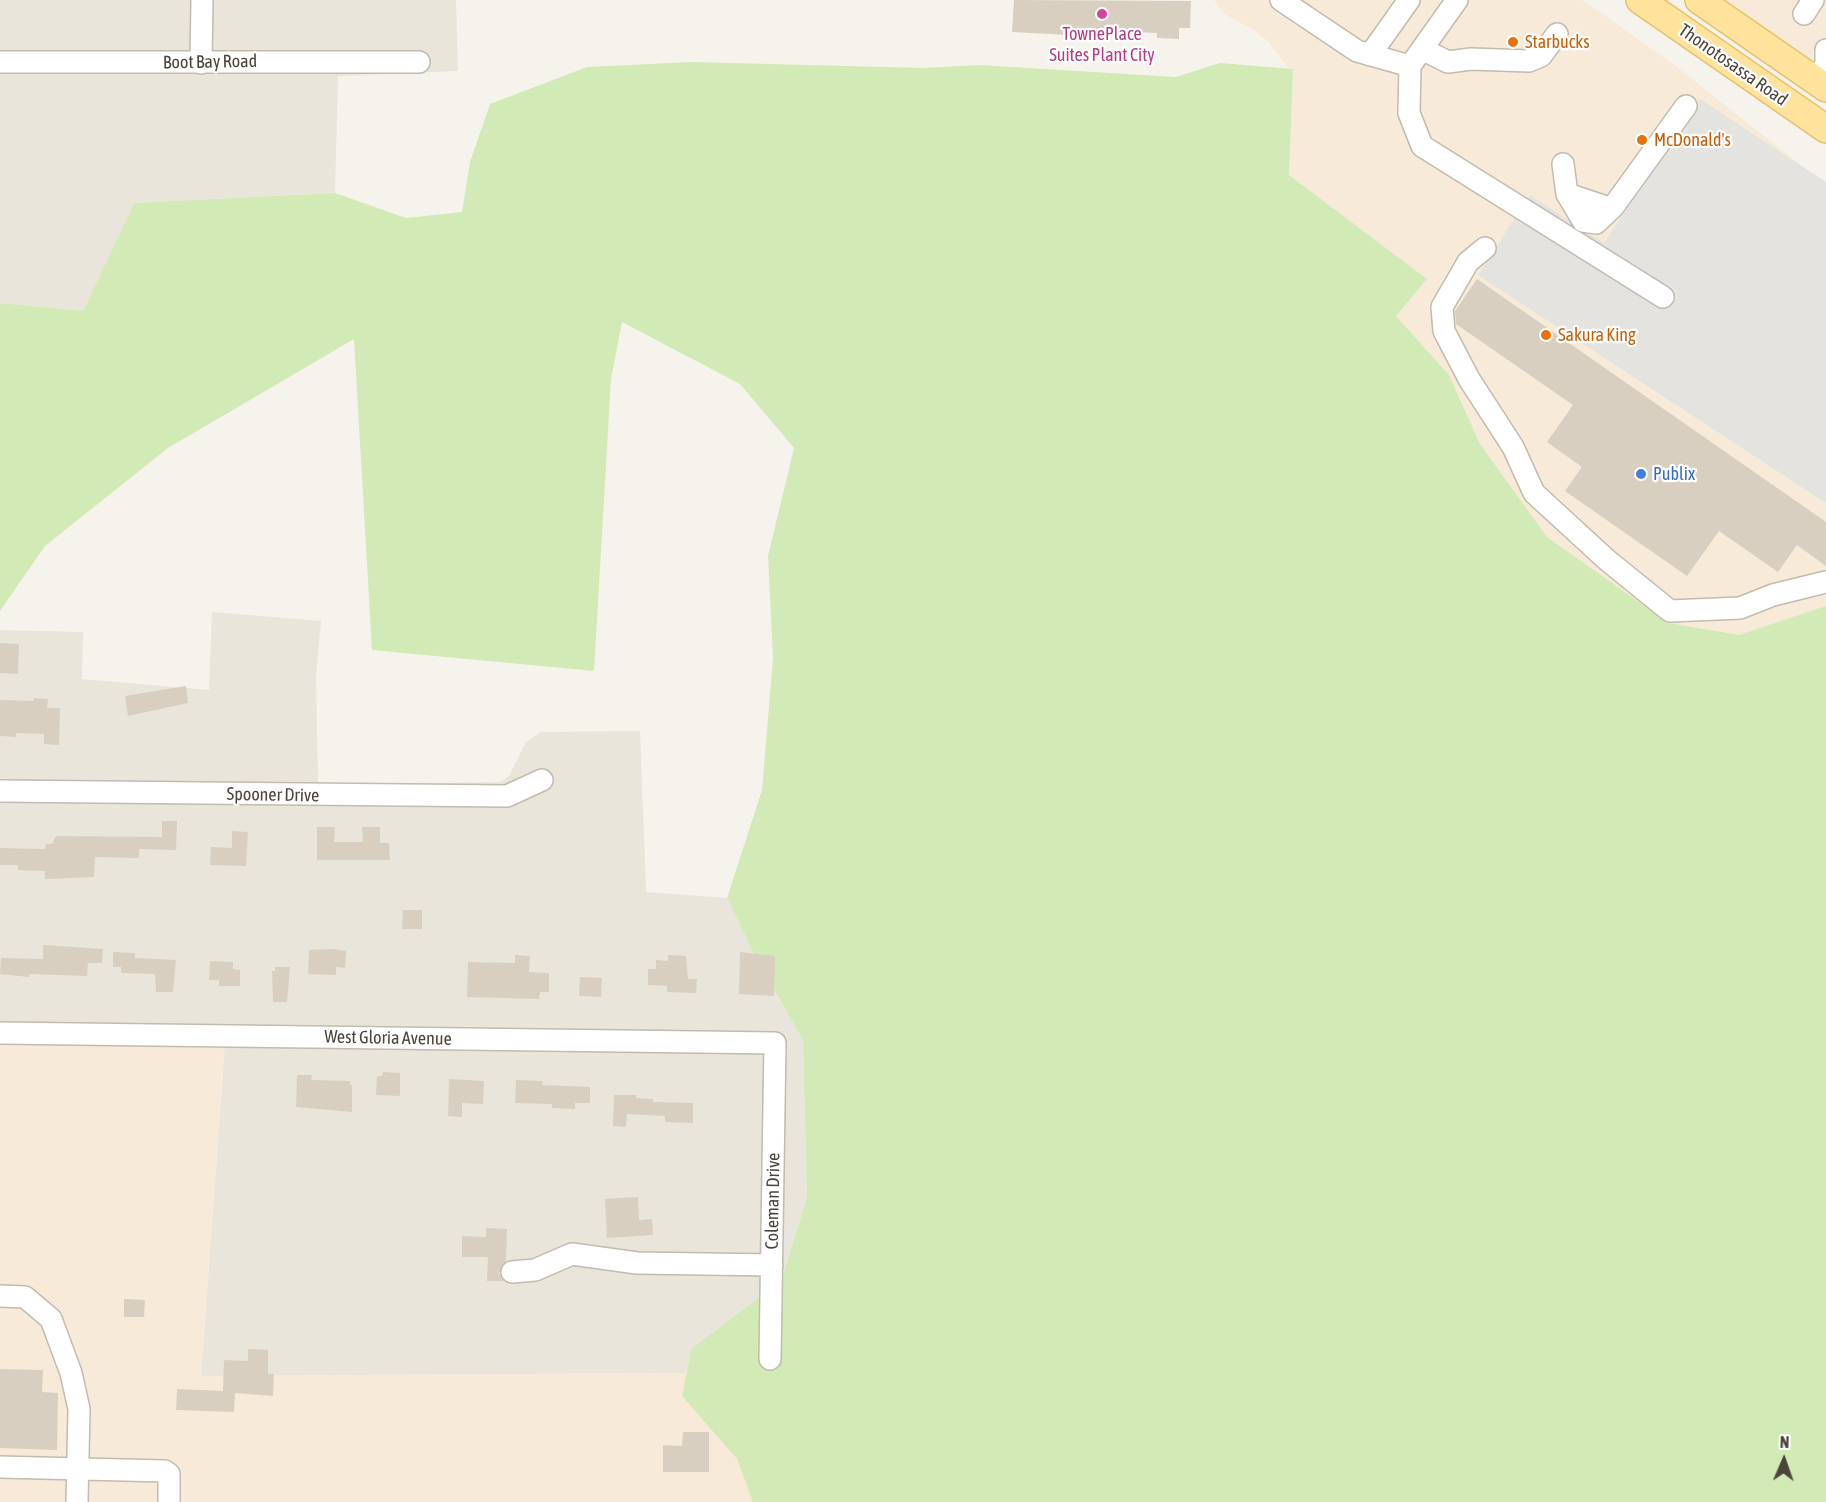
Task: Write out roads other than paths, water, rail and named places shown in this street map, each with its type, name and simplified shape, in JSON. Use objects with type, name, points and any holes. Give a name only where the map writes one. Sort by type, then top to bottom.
[{"type":"main road","name":"Thonotosassa Road","points":[[1640,0],[1826,129]]},
{"type":"main road","name":"Thonotosassa Road","points":[[1699,0],[1823,74]]},
{"type":"main road","points":[[1715,52],[1790,82],[1804,84],[1823,74]]},
{"type":"main road","points":[[1797,109],[1813,104],[1826,107]]},
{"type":"street","points":[[201,63],[202,0]]},
{"type":"street","points":[[1281,0],[1357,51],[1370,55],[1448,62],[1471,59],[1529,61],[1540,56],[1557,34]]},
{"type":"street","points":[[1370,55],[1409,0]]},
{"type":"street","points":[[1457,0],[1416,58],[1409,113],[1422,146],[1663,297]]},
{"type":"street","points":[[1823,74],[1826,50]]},
{"type":"street","name":"Boot Bay Road","points":[[0,62],[419,62]]},
{"type":"street","points":[[1563,164],[1567,194],[1609,208],[1613,207],[1686,106]]},
{"type":"street","points":[[1485,248],[1468,262],[1442,307],[1444,331],[1469,379],[1513,447],[1534,493],[1623,574],[1670,611],[1740,608],[1773,595],[1826,582]]},
{"type":"street","name":"Spooner Drive","points":[[0,791],[507,796],[542,780]]},
{"type":"street","name":"West Gloria Avenue","points":[[0,1033],[775,1043]]},
{"type":"street","name":"Coleman Drive","points":[[770,1359],[775,1043]]},
{"type":"street","points":[[512,1272],[535,1270],[572,1254],[637,1263],[772,1264]]},
{"type":"street","points":[[0,1296],[25,1297],[51,1319],[71,1373],[79,1409],[77,1502]]},
{"type":"street","points":[[0,1467],[165,1471],[169,1474],[169,1502]]},
{"type":"place","name":"TownePlace Suites Plant City","points":[[1102,14]]},
{"type":"place","name":"Starbucks","points":[[1513,42]]},
{"type":"place","name":"McDonald's","points":[[1642,140]]},
{"type":"place","name":"Sakura King","points":[[1546,335]]},
{"type":"place","name":"Publix","points":[[1641,474]]}]
